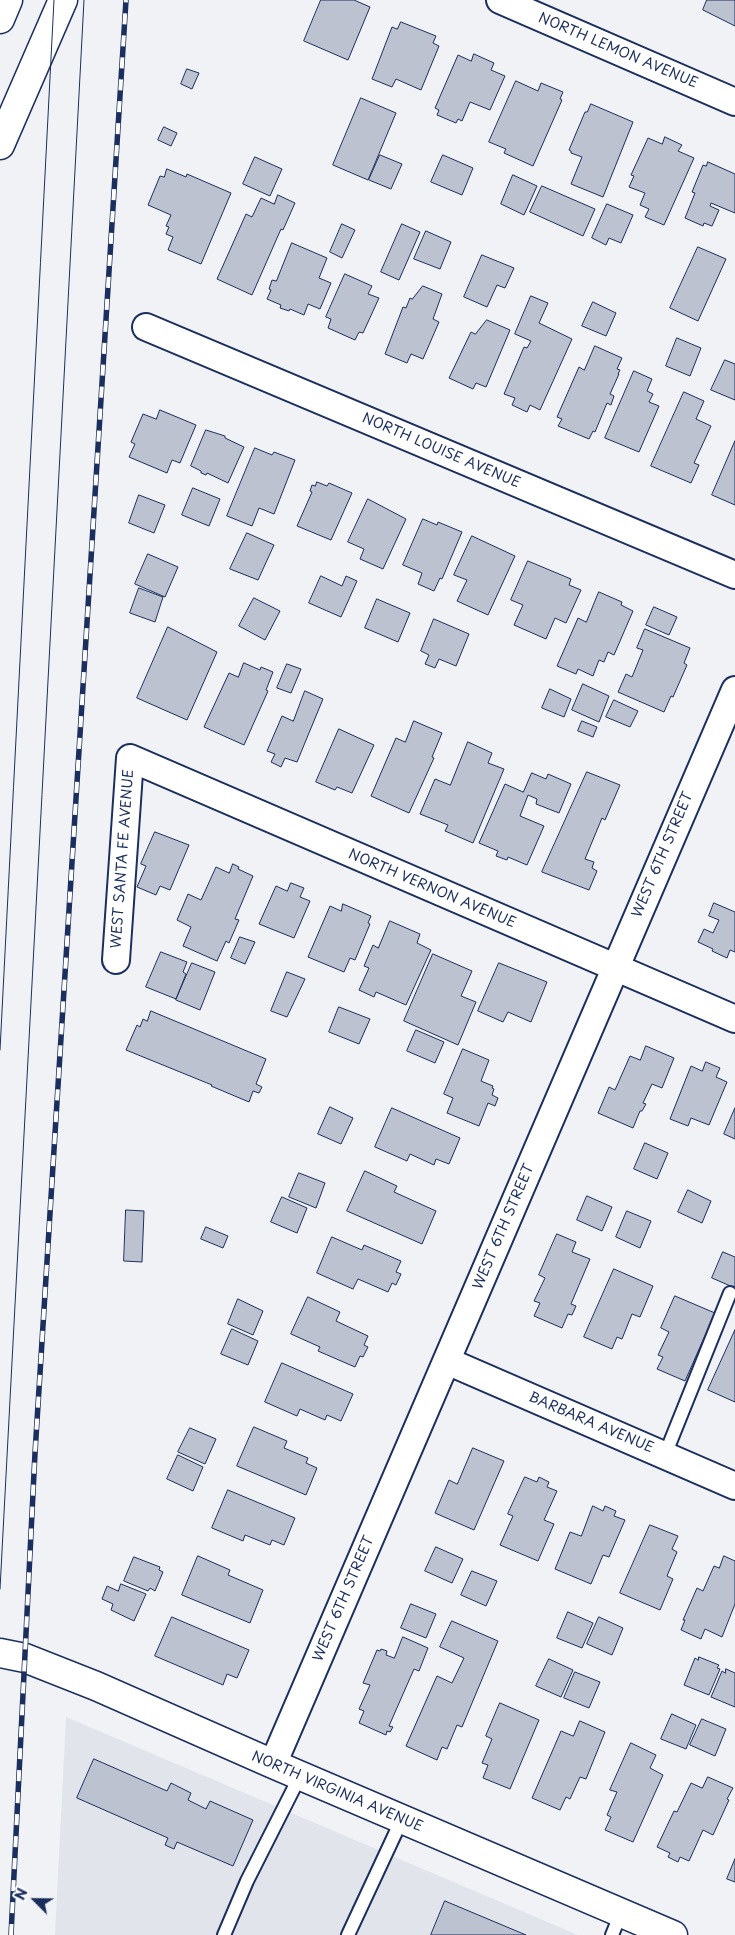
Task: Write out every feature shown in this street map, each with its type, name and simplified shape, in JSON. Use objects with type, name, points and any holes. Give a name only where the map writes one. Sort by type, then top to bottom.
[{"type":"street","points":[[0,19],[8,0]]},
{"type":"street","points":[[0,146],[63,0]]},
{"type":"street","name":"NORTH LEMON AVENUE","points":[[500,0],[735,102]]},
{"type":"street","name":"NORTH LOUISE AVENUE","points":[[146,327],[735,576]]},
{"type":"street","name":"WEST 6TH STREET","points":[[273,1764],[735,690]]},
{"type":"street","name":"NORTH VERNON AVENUE","points":[[130,758],[735,1019]]},
{"type":"street","name":"WEST SANTA FE AVENUE","points":[[116,960],[130,758]]},
{"type":"street","name":"BARBARA AVENUE","points":[[447,1361],[735,1486]]},
{"type":"street","name":"NORTH VIRGINIA AVENUE","points":[[0,1653],[25,1658],[96,1686],[402,1820],[617,1924],[673,1935]]},
{"type":"lane","points":[[665,1455],[730,1293]]},
{"type":"lane","points":[[224,1935],[247,1881],[300,1776]]},
{"type":"lane","points":[[348,1935],[402,1820]]},
{"type":"shaded area","points":[[66,1717],[578,1935],[55,1935]]},
{"type":"building","points":[[321,0],[354,0],[370,7],[348,60],[304,41]]},
{"type":"building","points":[[707,0],[735,0],[735,26],[703,10]]},
{"type":"building","points":[[401,22],[436,36],[433,43],[439,46],[421,90],[396,79],[392,87],[372,79],[392,27],[397,29]]},
{"type":"building","points":[[474,54],[494,63],[491,70],[505,76],[490,110],[470,102],[462,121],[458,119],[456,123],[437,115],[439,110],[435,108],[458,55],[471,61]]},
{"type":"building","points":[[187,69],[199,73],[192,89],[181,84]]},
{"type":"building","points":[[516,81],[538,91],[541,83],[563,92],[560,99],[562,100],[533,166],[504,153],[506,149],[489,142]]},
{"type":"building","points":[[361,98],[396,113],[368,180],[333,165]]},
{"type":"building","points":[[591,104],[633,122],[603,197],[571,184],[582,157],[571,153],[569,150],[585,112],[587,112]]},
{"type":"building","points":[[164,127],[177,133],[171,146],[158,140]]},
{"type":"building","points":[[665,137],[682,145],[678,151],[694,158],[664,225],[645,217],[649,209],[640,205],[645,193],[629,187],[634,176],[631,175],[648,138],[662,144]]},
{"type":"building","points":[[380,155],[402,164],[391,189],[369,180]]},
{"type":"building","points":[[443,155],[473,168],[462,195],[431,182]]},
{"type":"building","points":[[255,157],[282,169],[270,196],[243,184]]},
{"type":"building","points":[[708,162],[735,174],[735,213],[711,203],[710,206],[719,210],[712,226],[704,223],[703,226],[685,218],[695,193],[692,192],[703,165],[706,166]]},
{"type":"building","points":[[167,169],[186,177],[187,174],[231,193],[201,264],[168,250],[173,237],[166,234],[169,227],[166,226],[171,215],[148,205],[160,176],[164,177]]},
{"type":"building","points":[[513,175],[537,186],[524,215],[501,204]]},
{"type":"building","points":[[542,186],[595,209],[583,236],[530,212]]},
{"type":"building","points":[[278,195],[295,203],[283,230],[281,229],[252,295],[217,279],[246,214],[252,217],[261,198],[274,204]]},
{"type":"building","points":[[607,204],[633,215],[621,243],[609,238],[606,245],[592,238]]},
{"type":"building","points":[[342,224],[355,230],[342,258],[330,252]]},
{"type":"building","points":[[402,224],[420,232],[399,280],[381,272]]},
{"type":"building","points":[[426,231],[451,242],[440,269],[414,259]]},
{"type":"building","points":[[292,243],[327,258],[319,278],[331,283],[320,309],[308,304],[304,315],[290,309],[289,311],[280,308],[281,305],[267,299],[271,290],[269,289],[272,280],[276,281]]},
{"type":"building","points":[[698,247],[726,259],[698,321],[670,308]]},
{"type":"building","points":[[482,255],[514,268],[505,288],[497,285],[487,307],[464,297]]},
{"type":"building","points":[[345,274],[372,286],[368,294],[379,298],[363,333],[359,332],[355,340],[328,328],[331,319],[326,317]]},
{"type":"building","points":[[423,286],[442,294],[433,319],[439,322],[423,359],[411,354],[407,363],[385,354],[403,307],[406,308],[410,298],[412,299]]},
{"type":"building","points":[[531,296],[548,303],[539,323],[572,339],[540,410],[530,405],[527,412],[512,405],[515,398],[504,394],[524,347],[527,348],[531,341],[515,334]]},
{"type":"building","points":[[593,302],[616,313],[606,336],[582,326]]},
{"type":"building","points":[[487,320],[510,330],[486,387],[476,383],[473,389],[449,378],[471,332],[475,334]]},
{"type":"building","points":[[677,338],[701,348],[690,376],[666,366]]},
{"type":"building","points":[[595,346],[622,358],[617,369],[620,370],[619,374],[610,394],[614,396],[611,405],[607,403],[595,432],[593,431],[589,439],[558,426],[562,419],[557,417],[579,367],[584,370]]},
{"type":"building","points":[[725,360],[735,364],[735,400],[711,390]]},
{"type":"building","points":[[634,371],[652,379],[647,391],[653,394],[649,402],[659,406],[639,452],[605,438]]},
{"type":"building","points":[[684,392],[704,401],[696,419],[711,426],[694,463],[699,465],[691,483],[651,466]]},
{"type":"building","points":[[160,410],[196,425],[180,463],[172,460],[167,473],[129,457],[135,444],[131,442],[143,414],[156,419]]},
{"type":"building","points":[[206,430],[225,436],[225,438],[244,447],[228,483],[207,473],[206,475],[201,473],[201,471],[191,466]]},
{"type":"building","points":[[735,441],[735,505],[712,495]]},
{"type":"building","points":[[255,448],[272,455],[274,452],[295,460],[274,514],[259,508],[252,526],[227,516]]},
{"type":"building","points":[[317,482],[327,486],[329,483],[352,493],[331,540],[297,526],[312,492],[310,491],[312,485],[315,486]]},
{"type":"building","points":[[193,488],[220,499],[209,526],[182,515]]},
{"type":"building","points":[[139,495],[165,505],[154,533],[129,523]]},
{"type":"building","points":[[368,499],[406,519],[383,569],[360,559],[364,549],[348,542]]},
{"type":"building","points":[[423,519],[437,525],[438,522],[462,532],[442,579],[440,578],[434,591],[418,584],[422,573],[403,565]]},
{"type":"building","points":[[247,533],[274,545],[258,580],[230,569]]},
{"type":"building","points":[[472,536],[515,556],[488,615],[457,601],[467,580],[454,575]]},
{"type":"building","points":[[148,554],[178,567],[165,597],[135,584]]},
{"type":"building","points":[[528,561],[571,579],[569,585],[581,590],[566,623],[555,618],[546,639],[514,625],[523,605],[511,600]]},
{"type":"building","points":[[321,576],[342,586],[346,576],[357,581],[341,617],[309,603]]},
{"type":"building","points":[[139,588],[163,597],[155,622],[130,613]]},
{"type":"building","points":[[599,592],[622,602],[621,605],[633,611],[614,655],[608,652],[604,662],[599,660],[593,676],[578,669],[576,674],[557,666],[578,618],[586,622]]},
{"type":"building","points":[[254,598],[280,611],[265,640],[239,626]]},
{"type":"building","points":[[377,599],[410,613],[398,642],[365,628]]},
{"type":"building","points":[[654,607],[677,617],[669,635],[646,625]]},
{"type":"building","points":[[434,619],[469,634],[456,666],[439,659],[435,668],[425,664],[429,655],[421,651]]},
{"type":"building","points":[[168,627],[217,652],[187,720],[137,698]]},
{"type":"building","points":[[645,629],[690,648],[684,663],[687,665],[664,712],[618,692],[626,674],[632,677],[643,650],[637,648]]},
{"type":"building","points":[[244,663],[260,670],[261,667],[273,672],[266,690],[268,691],[244,745],[204,727],[229,673],[238,677]]},
{"type":"building","points":[[287,664],[301,669],[291,693],[277,688]]},
{"type":"building","points":[[583,684],[609,696],[599,722],[572,710]]},
{"type":"building","points":[[550,689],[571,699],[564,717],[542,708]]},
{"type":"building","points":[[305,691],[323,699],[297,762],[285,758],[281,767],[271,762],[275,754],[267,751],[282,716],[293,721]]},
{"type":"building","points":[[614,700],[638,711],[630,727],[606,717]]},
{"type":"building","points":[[414,721],[442,733],[432,757],[434,758],[409,813],[371,796],[396,738],[405,742]]},
{"type":"building","points":[[582,721],[597,727],[593,737],[578,731]]},
{"type":"building","points":[[339,729],[374,745],[352,793],[337,787],[335,790],[316,782]]},
{"type":"building","points":[[468,742],[492,753],[488,763],[504,769],[473,843],[445,831],[448,825],[420,814],[435,779],[450,785]]},
{"type":"building","points":[[587,772],[620,785],[605,820],[602,818],[585,859],[594,862],[592,868],[597,871],[589,890],[542,872]]},
{"type":"building","points":[[532,773],[546,779],[548,774],[571,784],[559,813],[536,804],[537,799],[528,795],[520,816],[544,826],[527,865],[508,857],[507,860],[496,856],[498,851],[479,843],[505,784],[523,792]]},
{"type":"building","points":[[155,832],[189,845],[170,890],[160,886],[156,895],[137,887],[146,866],[141,864]]},
{"type":"building","points":[[233,864],[239,867],[238,869],[253,876],[235,919],[239,920],[229,943],[226,941],[217,961],[183,946],[191,927],[177,920],[188,894],[201,900],[216,867],[229,873]]},
{"type":"building","points":[[291,883],[304,888],[300,897],[310,901],[294,938],[259,924],[276,886],[287,891]]},
{"type":"building","points":[[714,903],[735,912],[735,952],[730,950],[727,958],[698,942],[704,929],[713,933],[719,920],[709,916]]},
{"type":"building","points":[[343,904],[371,916],[368,923],[370,924],[355,960],[350,958],[344,972],[308,957],[330,906],[341,911]]},
{"type":"building","points":[[390,921],[420,934],[417,943],[431,950],[406,1005],[376,992],[374,997],[359,990],[369,968],[364,966],[373,945],[378,948]]},
{"type":"building","points":[[240,937],[255,942],[245,964],[231,958]]},
{"type":"building","points":[[161,952],[187,962],[183,972],[186,974],[176,999],[146,987]]},
{"type":"building","points":[[433,954],[472,971],[461,996],[476,1002],[458,1045],[404,1021]]},
{"type":"building","points":[[192,963],[215,972],[200,1010],[176,1000]]},
{"type":"building","points":[[499,963],[547,982],[531,1022],[508,1012],[503,1022],[478,1011]]},
{"type":"building","points":[[287,972],[305,979],[287,1017],[271,1011]]},
{"type":"building","points":[[339,1007],[370,1019],[359,1044],[329,1032]]},
{"type":"building","points":[[151,1011],[266,1059],[256,1084],[262,1087],[259,1093],[253,1091],[249,1102],[126,1050],[137,1025],[140,1027],[143,1019],[147,1021]]},
{"type":"building","points":[[416,1030],[444,1042],[435,1063],[407,1051]]},
{"type":"building","points":[[646,1046],[674,1058],[662,1088],[652,1084],[643,1103],[646,1104],[642,1111],[640,1111],[633,1128],[598,1113],[609,1087],[615,1090],[630,1056],[640,1060]]},
{"type":"building","points":[[463,1049],[489,1060],[481,1081],[493,1086],[492,1095],[498,1098],[495,1106],[488,1103],[479,1126],[447,1113],[453,1098],[444,1094]]},
{"type":"building","points":[[706,1062],[720,1068],[716,1077],[727,1082],[709,1125],[691,1118],[688,1126],[670,1119],[691,1066],[702,1071]]},
{"type":"building","points":[[330,1107],[353,1118],[341,1144],[318,1134]]},
{"type":"building","points":[[392,1108],[460,1138],[449,1164],[436,1159],[434,1165],[410,1154],[407,1161],[375,1147]]},
{"type":"building","points":[[735,1108],[735,1139],[724,1134]]},
{"type":"building","points":[[645,1143],[668,1153],[657,1179],[634,1169]]},
{"type":"building","points":[[365,1171],[397,1186],[394,1192],[436,1211],[422,1244],[347,1211]]},
{"type":"building","points":[[299,1173],[325,1183],[316,1208],[289,1197]]},
{"type":"building","points":[[688,1190],[711,1201],[702,1223],[678,1212]]},
{"type":"building","points":[[587,1196],[612,1207],[602,1231],[577,1220]]},
{"type":"building","points":[[282,1197],[307,1208],[297,1233],[271,1222]]},
{"type":"building","points":[[126,1210],[144,1211],[142,1262],[124,1261]]},
{"type":"building","points":[[627,1211],[651,1221],[640,1248],[616,1237]]},
{"type":"building","points":[[206,1227],[228,1236],[223,1248],[201,1239]]},
{"type":"building","points":[[557,1234],[576,1242],[572,1252],[590,1259],[571,1304],[576,1306],[572,1315],[568,1314],[562,1328],[534,1316],[540,1303],[534,1301],[545,1278],[539,1275]]},
{"type":"building","points":[[332,1237],[362,1250],[364,1245],[401,1261],[396,1272],[401,1274],[396,1285],[392,1283],[388,1292],[358,1279],[353,1289],[317,1273]]},
{"type":"building","points":[[723,1252],[735,1257],[735,1288],[712,1278]]},
{"type":"building","points":[[614,1269],[653,1286],[640,1317],[632,1314],[622,1339],[617,1337],[612,1349],[584,1337]]},
{"type":"building","points":[[675,1296],[715,1313],[685,1381],[657,1369],[663,1357],[658,1355],[669,1332],[661,1328]]},
{"type":"building","points":[[308,1297],[340,1312],[336,1321],[368,1336],[364,1345],[368,1347],[363,1357],[360,1356],[355,1367],[318,1351],[320,1347],[291,1334]]},
{"type":"building","points":[[238,1299],[263,1311],[253,1335],[228,1324]]},
{"type":"building","points":[[232,1329],[258,1341],[248,1365],[221,1354]]},
{"type":"building","points":[[735,1330],[735,1402],[708,1390]]},
{"type":"building","points":[[282,1363],[353,1394],[341,1421],[327,1415],[325,1420],[300,1409],[297,1416],[265,1402]]},
{"type":"building","points":[[254,1427],[287,1441],[284,1448],[308,1458],[306,1463],[317,1468],[306,1495],[237,1466]]},
{"type":"building","points":[[190,1428],[216,1439],[205,1464],[178,1452]]},
{"type":"building","points":[[473,1448],[504,1461],[474,1530],[435,1513],[449,1480],[457,1484]]},
{"type":"building","points":[[178,1455],[203,1467],[193,1491],[167,1479]]},
{"type":"building","points":[[525,1477],[537,1482],[539,1477],[549,1482],[547,1487],[557,1491],[544,1520],[554,1524],[538,1561],[500,1545],[513,1516],[508,1514]]},
{"type":"building","points":[[228,1490],[295,1518],[284,1545],[272,1540],[270,1545],[245,1535],[243,1541],[212,1528]]},
{"type":"building","points":[[593,1506],[603,1511],[605,1506],[616,1511],[614,1516],[625,1520],[609,1557],[603,1555],[591,1584],[555,1569],[570,1532],[581,1536]]},
{"type":"building","points":[[650,1525],[678,1536],[672,1549],[677,1552],[667,1576],[673,1579],[660,1610],[620,1593]]},
{"type":"building","points":[[436,1547],[463,1559],[452,1583],[425,1571]]},
{"type":"building","points":[[198,1556],[230,1570],[228,1575],[263,1590],[250,1623],[182,1595]]},
{"type":"building","points":[[724,1556],[735,1561],[735,1604],[722,1637],[705,1629],[701,1639],[681,1630],[685,1620],[683,1620],[697,1588],[703,1591],[714,1566],[719,1568]]},
{"type":"building","points":[[134,1557],[160,1567],[159,1570],[163,1572],[155,1591],[150,1588],[148,1591],[124,1581]]},
{"type":"building","points":[[472,1571],[497,1581],[486,1606],[461,1595]]},
{"type":"building","points":[[121,1584],[146,1594],[134,1621],[111,1610],[113,1604],[102,1599],[107,1586],[118,1591]]},
{"type":"building","points":[[411,1604],[436,1614],[426,1638],[401,1628]]},
{"type":"building","points":[[568,1612],[593,1623],[582,1648],[557,1638]]},
{"type":"building","points":[[172,1617],[249,1650],[237,1678],[227,1674],[223,1685],[155,1656]]},
{"type":"building","points":[[599,1617],[623,1628],[612,1655],[587,1644]]},
{"type":"building","points":[[452,1621],[498,1641],[462,1727],[457,1725],[447,1749],[442,1747],[437,1760],[406,1746],[437,1676],[452,1683],[464,1658],[440,1647]]},
{"type":"building","points":[[403,1637],[428,1648],[419,1671],[414,1669],[389,1726],[393,1727],[390,1732],[387,1731],[386,1735],[359,1723],[364,1711],[359,1709],[370,1685],[363,1683],[377,1650],[387,1651],[386,1655],[394,1658]]},
{"type":"building","points":[[699,1657],[719,1665],[717,1668],[720,1669],[709,1695],[684,1685],[695,1658],[698,1660]]},
{"type":"building","points":[[549,1659],[573,1670],[561,1697],[536,1686]]},
{"type":"building","points":[[726,1669],[735,1673],[735,1707],[711,1697],[722,1671],[725,1673]]},
{"type":"building","points":[[575,1672],[600,1682],[589,1708],[564,1698]]},
{"type":"building","points":[[500,1703],[539,1720],[510,1789],[483,1778],[488,1765],[482,1763],[492,1739],[486,1736]]},
{"type":"building","points":[[672,1714],[696,1725],[686,1749],[661,1739]]},
{"type":"building","points":[[702,1719],[726,1729],[715,1756],[690,1745]]},
{"type":"building","points":[[580,1721],[605,1732],[586,1779],[580,1777],[570,1799],[566,1797],[560,1810],[532,1798],[561,1731],[573,1736]]},
{"type":"building","points":[[631,1743],[656,1755],[650,1768],[663,1775],[633,1842],[605,1830],[611,1817],[607,1815],[617,1792],[610,1790]]},
{"type":"building","points":[[94,1759],[167,1791],[171,1783],[191,1793],[188,1800],[206,1809],[210,1801],[253,1820],[233,1866],[177,1842],[174,1849],[165,1845],[168,1838],[77,1798]]},
{"type":"building","points":[[708,1777],[733,1788],[727,1799],[729,1800],[713,1835],[703,1830],[689,1861],[680,1857],[678,1862],[668,1857],[670,1853],[657,1847],[674,1811],[677,1812],[691,1783],[702,1788]]},
{"type":"building","points":[[735,1859],[735,1882],[727,1879]]},
{"type":"building","points":[[445,1901],[526,1935],[431,1935]]},
{"type":"tram line","points":[[0,1050],[54,0]]},
{"type":"tram line","points":[[0,1589],[84,0]]},
{"type":"railway","points":[[11,1935],[35,1453],[126,0]]}]
